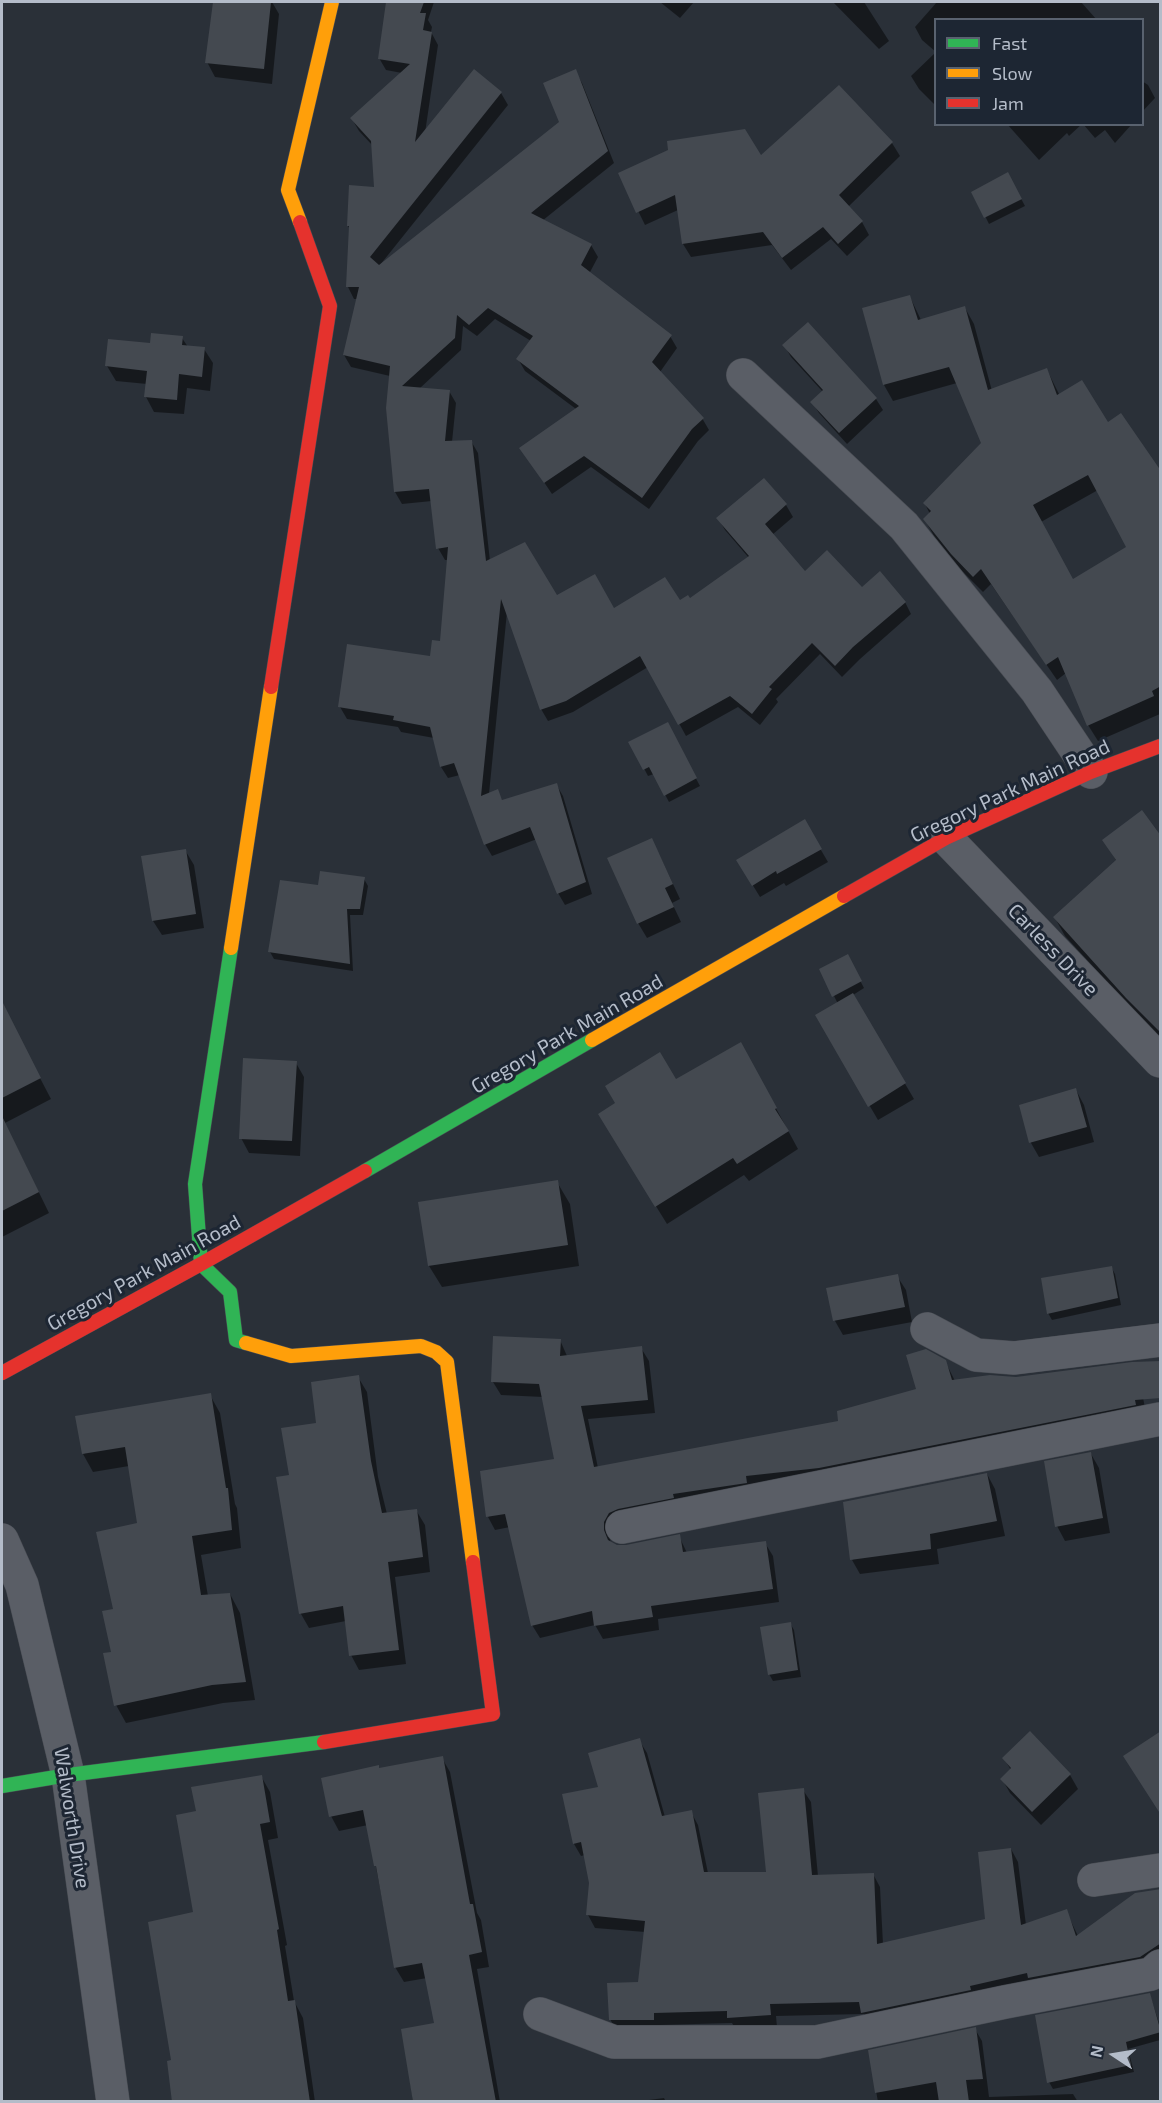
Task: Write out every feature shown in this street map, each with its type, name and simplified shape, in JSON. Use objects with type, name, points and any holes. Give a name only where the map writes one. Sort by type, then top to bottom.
[{"type":"street","points":[[2,1786],[68,1775],[299,1746],[493,1714],[447,1362],[436,1352],[421,1346],[291,1356],[236,1340],[230,1292],[201,1264],[195,1184],[330,306],[288,190],[332,2]]},
{"type":"street","points":[[743,375],[904,526],[1037,691],[1091,772]]},
{"type":"street","name":"Gregory Park Main Road","points":[[2,1373],[201,1264],[946,838],[1091,772],[1161,746]]},
{"type":"street","name":"Carless Drive","points":[[946,838],[1161,1061]]},
{"type":"street","points":[[927,1329],[976,1355],[1014,1358],[1161,1340]]},
{"type":"street","points":[[622,1527],[1161,1419]]},
{"type":"street","name":"Walworth Drive","points":[[2,1540],[22,1585],[68,1775],[113,2102]]},
{"type":"street","points":[[1094,1880],[1161,1870]]},
{"type":"street","points":[[540,2014],[614,2042],[817,2042],[1151,1974],[1161,1966]]},
{"type":"building","points":[[213,2],[271,2],[264,69],[205,63]]},
{"type":"building","points":[[386,2],[424,2],[420,13],[426,13],[423,30],[432,32],[415,142],[474,69],[502,92],[370,257],[379,265],[559,122],[543,83],[576,69],[608,151],[531,213],[592,244],[581,265],[672,335],[652,362],[704,418],[692,429],[642,498],[584,456],[544,483],[519,448],[579,406],[516,359],[533,336],[488,308],[469,325],[457,315],[455,338],[402,386],[450,390],[445,441],[472,440],[486,561],[525,542],[557,595],[595,574],[614,608],[665,577],[680,600],[688,595],[690,598],[749,556],[716,518],[764,478],[787,504],[765,524],[805,571],[827,550],[862,587],[880,571],[906,602],[853,647],[835,666],[812,643],[769,687],[772,689],[752,714],[730,696],[678,725],[640,656],[566,701],[540,710],[501,599],[481,796],[498,789],[502,800],[557,783],[586,882],[557,894],[530,827],[484,845],[454,763],[440,767],[430,727],[393,720],[394,716],[338,707],[347,644],[430,656],[432,640],[440,641],[448,547],[436,549],[429,489],[394,492],[386,408],[390,366],[343,355],[359,287],[346,287],[349,185],[374,187],[371,141],[350,118],[410,64],[378,59]]},
{"type":"building","points":[[839,85],[893,142],[839,195],[863,221],[838,244],[823,227],[782,258],[763,232],[682,244],[675,195],[636,213],[618,173],[668,150],[667,141],[745,129],[761,155]]},
{"type":"building","points":[[1008,172],[1022,199],[984,218],[971,192]]},
{"type":"building","points":[[910,295],[918,320],[965,306],[988,390],[1047,368],[1057,395],[1082,380],[1108,422],[1121,413],[1161,471],[1161,686],[1152,691],[1154,696],[1087,726],[1058,657],[1046,665],[981,569],[973,577],[923,519],[931,511],[923,503],[981,443],[949,367],[883,385],[862,308]],"holes":[[[1088,475],[1126,547],[1073,579],[1033,505]]]},
{"type":"building","points":[[808,322],[877,398],[839,433],[810,402],[823,390],[782,345]]},
{"type":"building","points":[[151,333],[183,336],[182,345],[205,347],[202,377],[179,374],[177,400],[144,397],[147,371],[105,366],[108,339],[150,343]]},
{"type":"building","points":[[668,722],[697,778],[664,796],[649,767],[643,770],[628,742]]},
{"type":"building","points":[[1142,810],[1161,836],[1161,1033],[1053,917],[1116,860],[1102,840]]},
{"type":"building","points":[[805,819],[822,849],[777,874],[776,871],[752,886],[736,860]]},
{"type":"building","points":[[652,838],[673,884],[665,888],[674,907],[637,924],[607,858]]},
{"type":"building","points":[[186,849],[196,914],[152,921],[141,856]]},
{"type":"building","points":[[320,871],[365,877],[360,909],[347,909],[350,964],[268,952],[280,880],[318,885]]},
{"type":"building","points":[[848,954],[862,981],[832,997],[819,969]]},
{"type":"building","points":[[853,993],[906,1083],[868,1107],[815,1015]]},
{"type":"building","points":[[2,1001],[41,1078],[2,1098]]},
{"type":"building","points":[[741,1042],[777,1108],[775,1109],[789,1131],[737,1164],[733,1158],[655,1207],[598,1114],[615,1103],[605,1086],[660,1052],[676,1079]]},
{"type":"building","points":[[243,1058],[297,1061],[292,1141],[239,1139]]},
{"type":"building","points":[[1076,1088],[1087,1127],[1029,1143],[1019,1105]]},
{"type":"building","points":[[2,1116],[39,1192],[2,1211]]},
{"type":"building","points":[[558,1180],[568,1245],[428,1266],[418,1202]]},
{"type":"building","points":[[1112,1266],[1118,1298],[1047,1314],[1041,1278]]},
{"type":"building","points":[[898,1274],[905,1307],[833,1321],[826,1288]]},
{"type":"building","points":[[493,1336],[561,1339],[560,1356],[642,1346],[648,1400],[581,1406],[594,1467],[838,1421],[837,1411],[916,1389],[906,1355],[926,1349],[946,1360],[952,1380],[990,1375],[1016,1377],[1132,1362],[1161,1361],[1161,1398],[1135,1400],[1136,1405],[819,1468],[746,1476],[747,1483],[673,1494],[674,1498],[618,1509],[609,1513],[604,1522],[608,1540],[617,1545],[680,1534],[683,1552],[766,1541],[773,1589],[651,1606],[653,1617],[594,1626],[592,1611],[531,1626],[505,1514],[486,1517],[480,1471],[554,1459],[539,1384],[491,1382]]},
{"type":"building","points":[[359,1375],[371,1461],[382,1513],[417,1509],[423,1557],[388,1562],[399,1650],[349,1656],[343,1606],[299,1614],[276,1477],[289,1475],[281,1428],[316,1423],[311,1382]]},
{"type":"building","points":[[211,1393],[226,1488],[228,1488],[232,1530],[192,1536],[201,1595],[230,1593],[246,1682],[212,1685],[114,1706],[103,1653],[111,1652],[102,1611],[113,1609],[96,1532],[137,1523],[125,1447],[82,1454],[75,1416]]},
{"type":"building","points":[[1091,1452],[1103,1518],[1055,1527],[1044,1461]]},
{"type":"building","points":[[987,1473],[997,1521],[930,1534],[931,1549],[850,1560],[843,1502]]},
{"type":"building","points":[[791,1622],[798,1670],[768,1675],[760,1627]]},
{"type":"building","points":[[1030,1731],[1071,1774],[1032,1812],[1000,1779],[1011,1768],[1002,1758]]},
{"type":"building","points":[[1161,1731],[1161,1815],[1123,1756]]},
{"type":"building","points":[[640,1738],[662,1816],[692,1810],[704,1872],[766,1872],[758,1793],[804,1788],[812,1875],[874,1873],[877,1944],[985,1919],[978,1852],[1011,1848],[1021,1925],[1067,1909],[1076,1936],[1135,1893],[1161,1889],[1161,1943],[1140,1957],[1028,1978],[1027,1973],[970,1986],[971,1990],[861,2013],[859,2002],[770,2004],[771,2015],[727,2018],[727,2011],[654,2013],[654,2020],[609,2020],[607,1983],[638,1982],[645,1921],[586,1915],[589,1883],[581,1842],[573,1844],[562,1794],[598,1787],[588,1753]]},
{"type":"building","points":[[443,1756],[470,1904],[473,1904],[482,1952],[469,1955],[496,2102],[413,2102],[401,2029],[434,2023],[422,1963],[394,1968],[376,1866],[374,1866],[363,1810],[329,1817],[321,1778],[379,1765],[379,1768]]},
{"type":"building","points":[[262,1775],[270,1822],[260,1824],[279,1929],[277,1930],[288,2001],[295,2000],[310,2102],[172,2102],[167,2061],[171,2060],[148,1922],[193,1912],[176,1815],[196,1811],[191,1787]]},
{"type":"building","points":[[1150,1993],[1161,2032],[1126,2042],[1131,2065],[1047,2083],[1035,2015]]},
{"type":"building","points":[[976,2027],[983,2079],[966,2080],[969,2102],[939,2102],[936,2082],[875,2093],[868,2050]]},
{"type":"traffic: fast","points":[[231,948],[195,1184],[201,1264],[230,1292],[236,1340],[246,1343]]},
{"type":"traffic: fast","points":[[365,1171],[592,1040]]},
{"type":"traffic: fast","points":[[2,1786],[68,1775],[324,1742]]},
{"type":"traffic: slow","points":[[300,222],[288,190],[332,2]]},
{"type":"traffic: slow","points":[[231,948],[271,687]]},
{"type":"traffic: slow","points":[[592,1040],[844,896]]},
{"type":"traffic: slow","points":[[246,1343],[291,1356],[421,1346],[436,1352],[447,1362],[473,1562]]},
{"type":"traffic: jam","points":[[271,687],[330,306],[300,222]]},
{"type":"traffic: jam","points":[[844,896],[946,838],[1091,772],[1160,746]]},
{"type":"traffic: jam","points":[[2,1373],[365,1171]]},
{"type":"traffic: jam","points":[[324,1742],[493,1714],[473,1562]]}]
